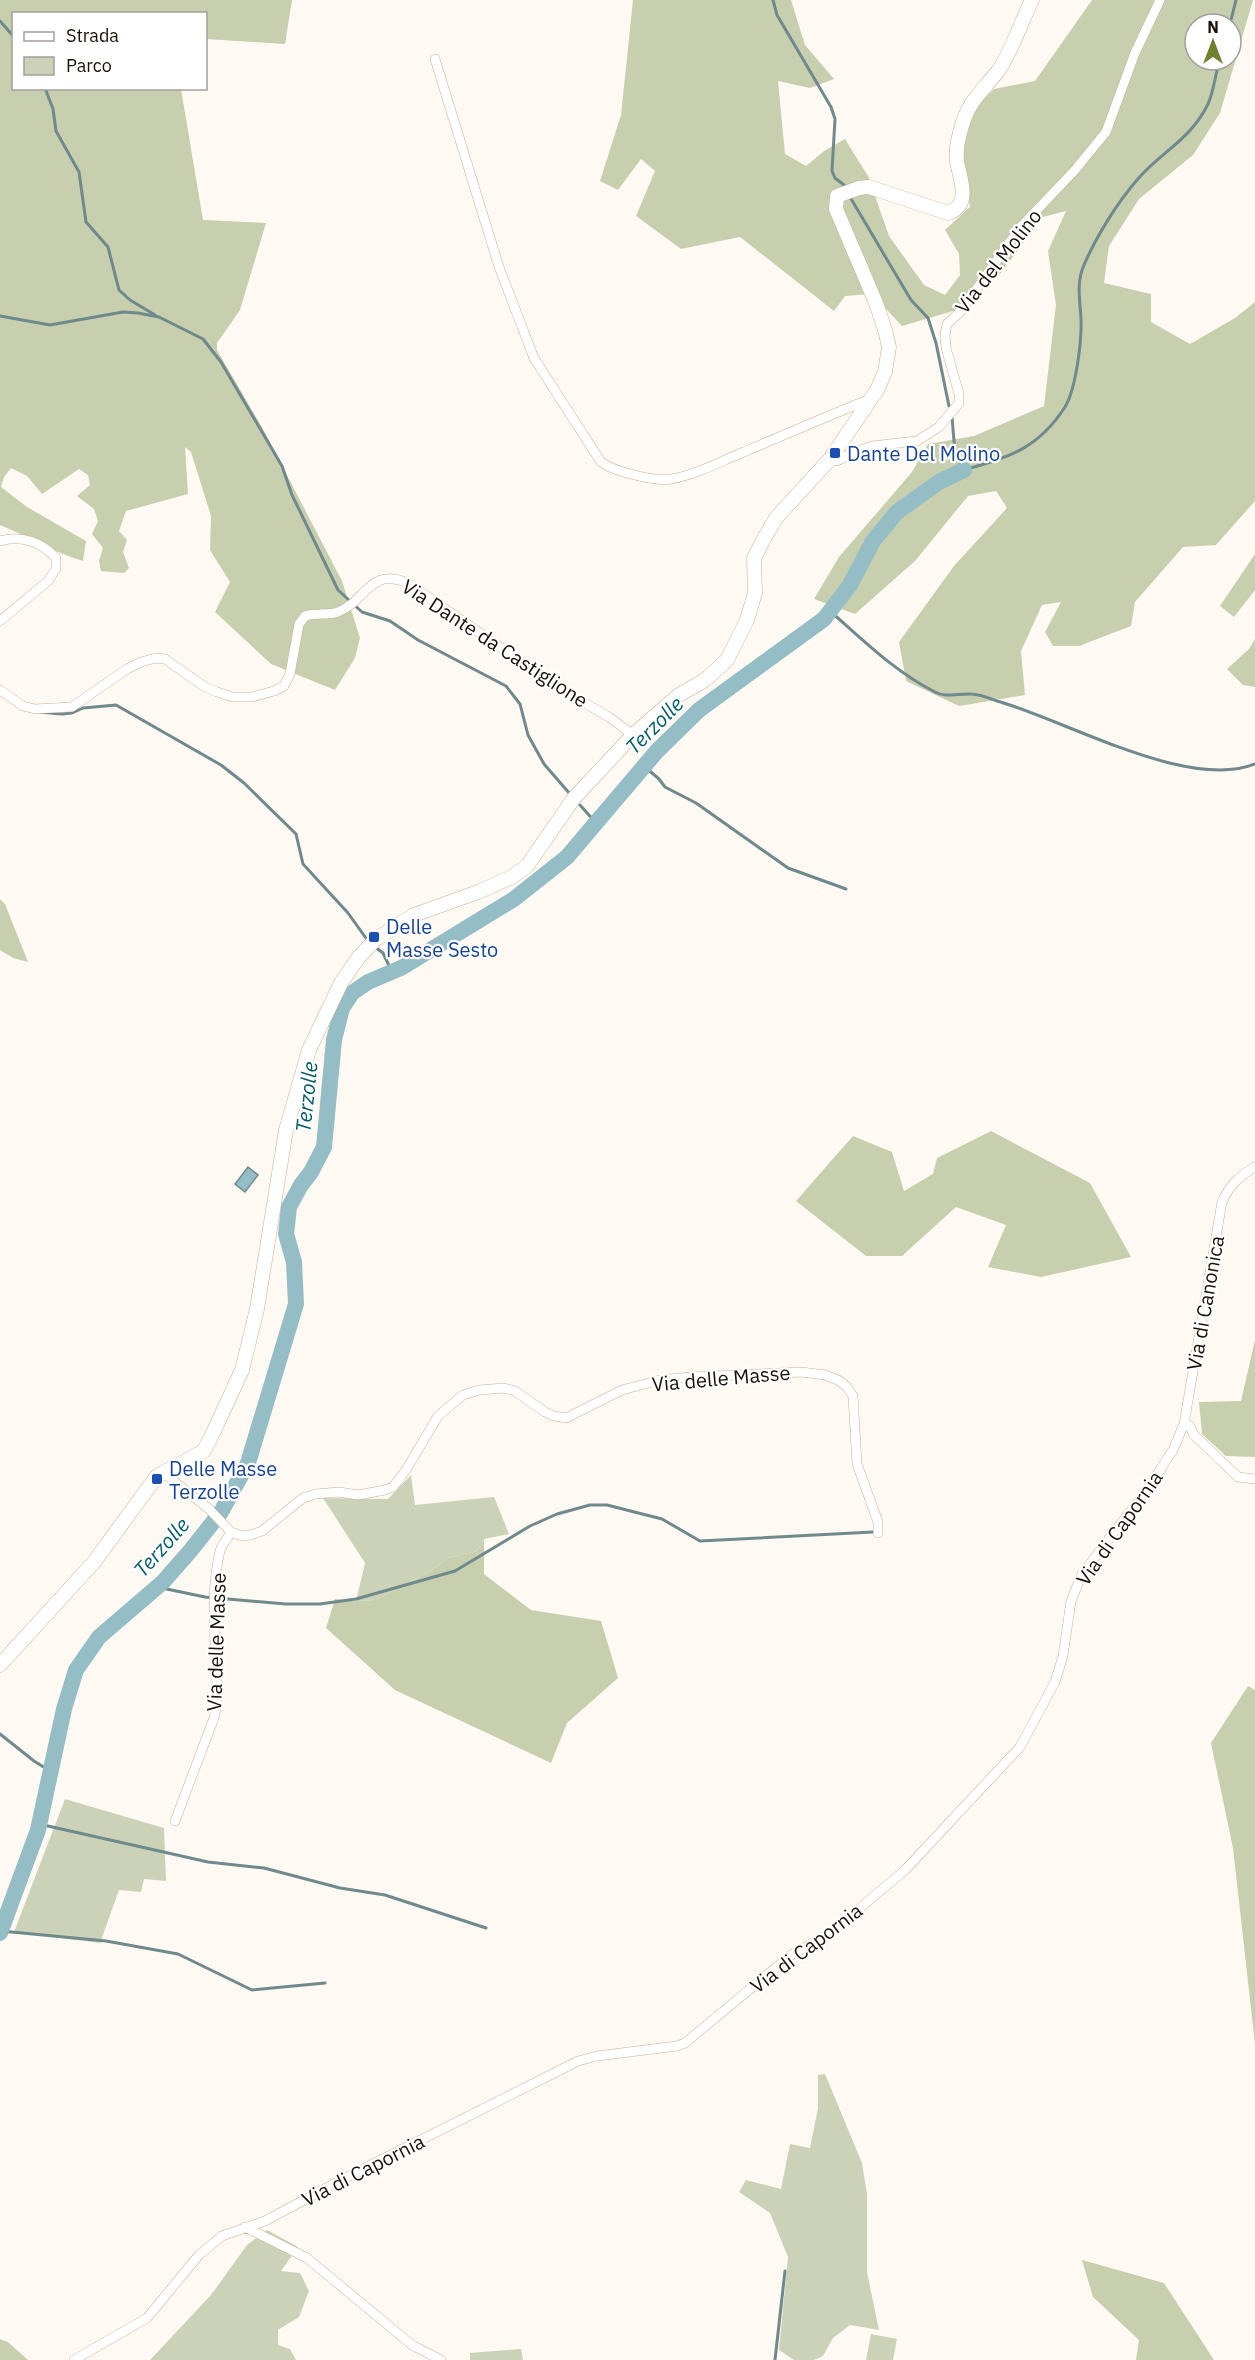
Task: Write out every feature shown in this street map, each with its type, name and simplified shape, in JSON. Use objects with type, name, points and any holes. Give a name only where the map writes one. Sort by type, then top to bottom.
[{"type":"street","points":[[0,1665],[94,1562],[162,1472],[204,1451],[242,1370],[257,1309],[286,1131],[309,1050],[341,983],[370,945],[414,915],[478,892],[512,877],[527,866],[574,798],[633,735],[679,696],[705,680],[727,660],[747,620],[755,593],[754,558],[765,537],[776,518],[830,459],[871,399],[885,372],[889,347],[876,303],[836,209],[837,196],[869,187],[948,213],[960,207],[963,188],[957,159],[957,146],[961,128],[976,94],[999,71],[1032,0]]},
{"type":"street","name":"Via del Molino","points":[[830,459],[837,461],[848,454],[872,446],[917,441],[939,427],[959,403],[959,394],[946,348],[947,324],[961,311],[1019,229],[1075,170],[1106,132],[1135,54],[1160,0]]},
{"type":"street","points":[[435,59],[499,267],[526,342],[601,462],[614,469],[671,479],[706,467],[871,399]]},
{"type":"street","points":[[0,541],[28,540],[39,544],[56,558],[56,569],[48,581],[0,621]]},
{"type":"street","name":"Via Dante da Castiglione","points":[[0,690],[23,706],[35,710],[72,707],[127,669],[156,658],[165,659],[217,693],[232,697],[252,697],[274,691],[284,686],[290,674],[299,624],[305,616],[342,610],[380,579],[394,579],[408,583],[559,688],[609,717],[633,735]]},
{"type":"street","name":"Via di Canonica","points":[[1173,1450],[1184,1424],[1222,1202],[1230,1185],[1255,1167]]},
{"type":"street","name":"Via delle Masse","points":[[175,1821],[214,1718],[217,1704],[214,1617],[216,1581],[220,1549],[230,1530],[242,1536],[257,1534],[303,1498],[315,1494],[327,1492],[368,1494],[393,1487],[406,1470],[438,1416],[463,1395],[504,1388],[515,1391],[554,1416],[566,1418],[622,1390],[660,1380],[801,1372],[825,1375],[838,1380],[853,1396],[857,1464],[878,1522],[878,1533]]},
{"type":"street","points":[[1184,1424],[1189,1425],[1194,1434],[1238,1477],[1255,1479]]},
{"type":"street","name":"Via di Capornia","points":[[74,2360],[147,2318],[199,2255],[222,2236],[265,2221],[343,2179],[578,2061],[685,2043],[791,1955],[829,1935],[905,1870],[1020,1747],[1055,1682],[1063,1656],[1071,1601],[1082,1574],[1149,1486],[1173,1450]]},
{"type":"street","points":[[162,1472],[209,1509],[230,1530]]},
{"type":"street","points":[[245,2227],[307,2258],[412,2345],[441,2360]]},
{"type":"green space","points":[[0,0],[292,0],[285,44],[207,39],[207,12],[12,12],[12,90],[181,90],[203,220],[266,223],[240,310],[217,343],[217,350],[263,429],[342,581],[360,638],[355,658],[335,690],[271,664],[215,612],[230,582],[210,550],[211,516],[191,452],[185,447],[188,494],[126,511],[119,531],[127,540],[123,552],[129,568],[124,573],[101,571],[99,561],[103,548],[92,534],[98,521],[94,509],[77,496],[90,485],[88,475],[79,469],[42,494],[27,476],[11,468],[4,477],[1,487],[27,507],[86,541],[83,561],[62,554],[0,525]]},
{"type":"green space","points":[[633,0],[791,0],[805,45],[834,79],[810,88],[778,81],[785,154],[806,166],[824,151],[845,139],[868,176],[889,236],[924,285],[945,295],[960,275],[959,254],[945,230],[970,207],[961,146],[974,108],[994,89],[1035,81],[1092,0],[1253,0],[1243,34],[1243,12],[1183,12],[1183,72],[1232,72],[1220,113],[1193,155],[1139,199],[1109,246],[1104,283],[1151,294],[1151,322],[1190,344],[1235,318],[1255,302],[1255,501],[1216,545],[1183,547],[1135,602],[1131,626],[1079,646],[1053,646],[1045,632],[1061,602],[1042,605],[1021,651],[1025,695],[959,706],[906,681],[899,642],[954,566],[1007,508],[996,491],[968,496],[915,561],[855,614],[814,599],[839,557],[912,472],[928,444],[974,436],[1044,406],[1056,305],[1048,251],[1066,211],[1043,217],[1000,274],[960,309],[902,326],[872,294],[845,296],[834,311],[740,237],[681,249],[636,216],[655,171],[641,159],[618,190],[600,181],[621,115]]},
{"type":"green space","points":[[1255,554],[1255,590],[1234,617],[1220,606]]},
{"type":"green space","points":[[1255,639],[1255,687],[1243,685],[1227,669],[1249,649]]},
{"type":"green space","points":[[0,899],[5,904],[28,962],[13,958],[0,950]]},
{"type":"green space","points":[[991,1131],[1090,1183],[1131,1257],[1041,1277],[988,1267],[1006,1225],[956,1207],[902,1256],[866,1256],[796,1201],[853,1136],[892,1152],[904,1191],[933,1174],[937,1158]]},
{"type":"green space","points":[[1255,1340],[1255,1457],[1226,1456],[1202,1434],[1199,1402],[1241,1401]]},
{"type":"green space","points":[[411,1475],[415,1505],[494,1497],[509,1534],[484,1539],[477,1551],[448,1558],[435,1568],[376,1600],[356,1601],[365,1563],[323,1498],[388,1499]]},
{"type":"green space","points":[[484,1539],[484,1574],[531,1610],[601,1621],[618,1678],[567,1723],[551,1763],[395,1690],[326,1628],[335,1599],[376,1600],[435,1568],[448,1558],[477,1551]]},
{"type":"green space","points":[[1248,1686],[1255,1690],[1255,2044],[1233,1848],[1211,1743]]},
{"type":"green space","points":[[65,1799],[164,1828],[166,1881],[144,1879],[141,1892],[119,1890],[100,1943],[14,1932]]},
{"type":"green space","points":[[825,2074],[862,2163],[867,2194],[867,2272],[879,2330],[850,2325],[833,2338],[823,2356],[814,2360],[794,2360],[779,2350],[788,2257],[770,2213],[739,2192],[746,2180],[781,2189],[790,2144],[810,2148],[818,2108],[818,2075]]},
{"type":"green space","points":[[267,2230],[298,2247],[281,2271],[300,2273],[309,2291],[299,2317],[278,2330],[278,2345],[290,2349],[296,2360],[150,2360],[211,2295],[247,2245]]},
{"type":"green space","points":[[1082,2260],[1164,2283],[1214,2360],[1136,2360],[1139,2340],[1093,2297]]},
{"type":"green space","points":[[871,2334],[897,2339],[893,2360],[866,2360]]},
{"type":"green space","points":[[0,2339],[8,2342],[28,2360],[0,2360]]},
{"type":"green space","points":[[521,2349],[523,2360],[470,2360],[470,2353]]},
{"type":"water","points":[[248,1167],[258,1175],[245,1192],[235,1184]]},
{"type":"waterway","points":[[773,0],[777,15],[831,107],[835,119],[832,171],[835,178],[844,185]]},
{"type":"waterway","points":[[1233,12],[1236,0]]},
{"type":"waterway","points":[[0,21],[12,35]]},
{"type":"waterway","points":[[952,417],[955,453],[964,470],[995,461],[1021,449],[1044,433],[1055,421],[1069,399],[1075,377],[1081,327],[1079,285],[1089,254],[1129,189],[1146,170],[1184,137],[1201,117],[1210,99],[1217,72]]},
{"type":"waterway","points":[[46,90],[53,109],[56,131],[79,172],[86,222],[108,247],[119,290],[130,300],[155,315]]},
{"type":"waterway","points":[[850,197],[911,300],[928,318],[936,343],[949,406]]},
{"type":"waterway","points":[[0,316],[50,325],[123,312],[138,313],[159,317],[203,339],[221,362],[282,466],[292,495],[338,590],[362,612],[390,621],[418,640],[506,686],[520,704],[528,735],[544,764],[570,794]]},
{"type":"waterway","name":"Terzolle","points":[[0,1933],[38,1830],[64,1709],[76,1670],[99,1637],[163,1582],[191,1550],[221,1512],[248,1463],[296,1304],[294,1262],[286,1234],[289,1207],[324,1147],[334,1040],[342,1008],[352,993],[368,982],[401,968],[514,899],[567,857],[657,751],[699,710],[824,619],[850,585],[873,541],[897,512],[939,482],[964,470]]},
{"type":"waterway","points":[[830,611],[906,675],[939,694],[984,696],[1126,750],[1162,761],[1196,768],[1227,770],[1255,764]]},
{"type":"waterway","points":[[38,712],[62,714],[83,708],[116,705],[221,765],[244,783],[296,834],[303,864],[348,913],[368,941]]},
{"type":"waterway","points":[[644,766],[665,787],[696,803],[788,868],[846,889]]},
{"type":"waterway","points":[[580,805],[596,823]]},
{"type":"waterway","points":[[375,947],[383,953],[392,972]]},
{"type":"waterway","points":[[157,1587],[205,1597],[286,1604],[320,1604],[356,1599],[455,1571],[530,1526],[557,1514],[590,1505],[607,1505],[662,1519],[700,1541],[873,1532]]},
{"type":"waterway","points":[[0,1734],[50,1771]]},
{"type":"waterway","points":[[39,1824],[208,1862],[264,1868],[340,1888],[385,1895],[486,1928]]},
{"type":"waterway","points":[[1,1931],[106,1941],[178,1954],[252,1990],[325,1983]]},
{"type":"waterway","points":[[775,2360],[785,2271]]},
{"type":"place","name":"Dante Del Molino","points":[[835,453]]},
{"type":"place","name":"Delle Masse Sesto","points":[[374,937]]},
{"type":"place","name":"Delle Masse Terzolle","points":[[157,1479]]}]
